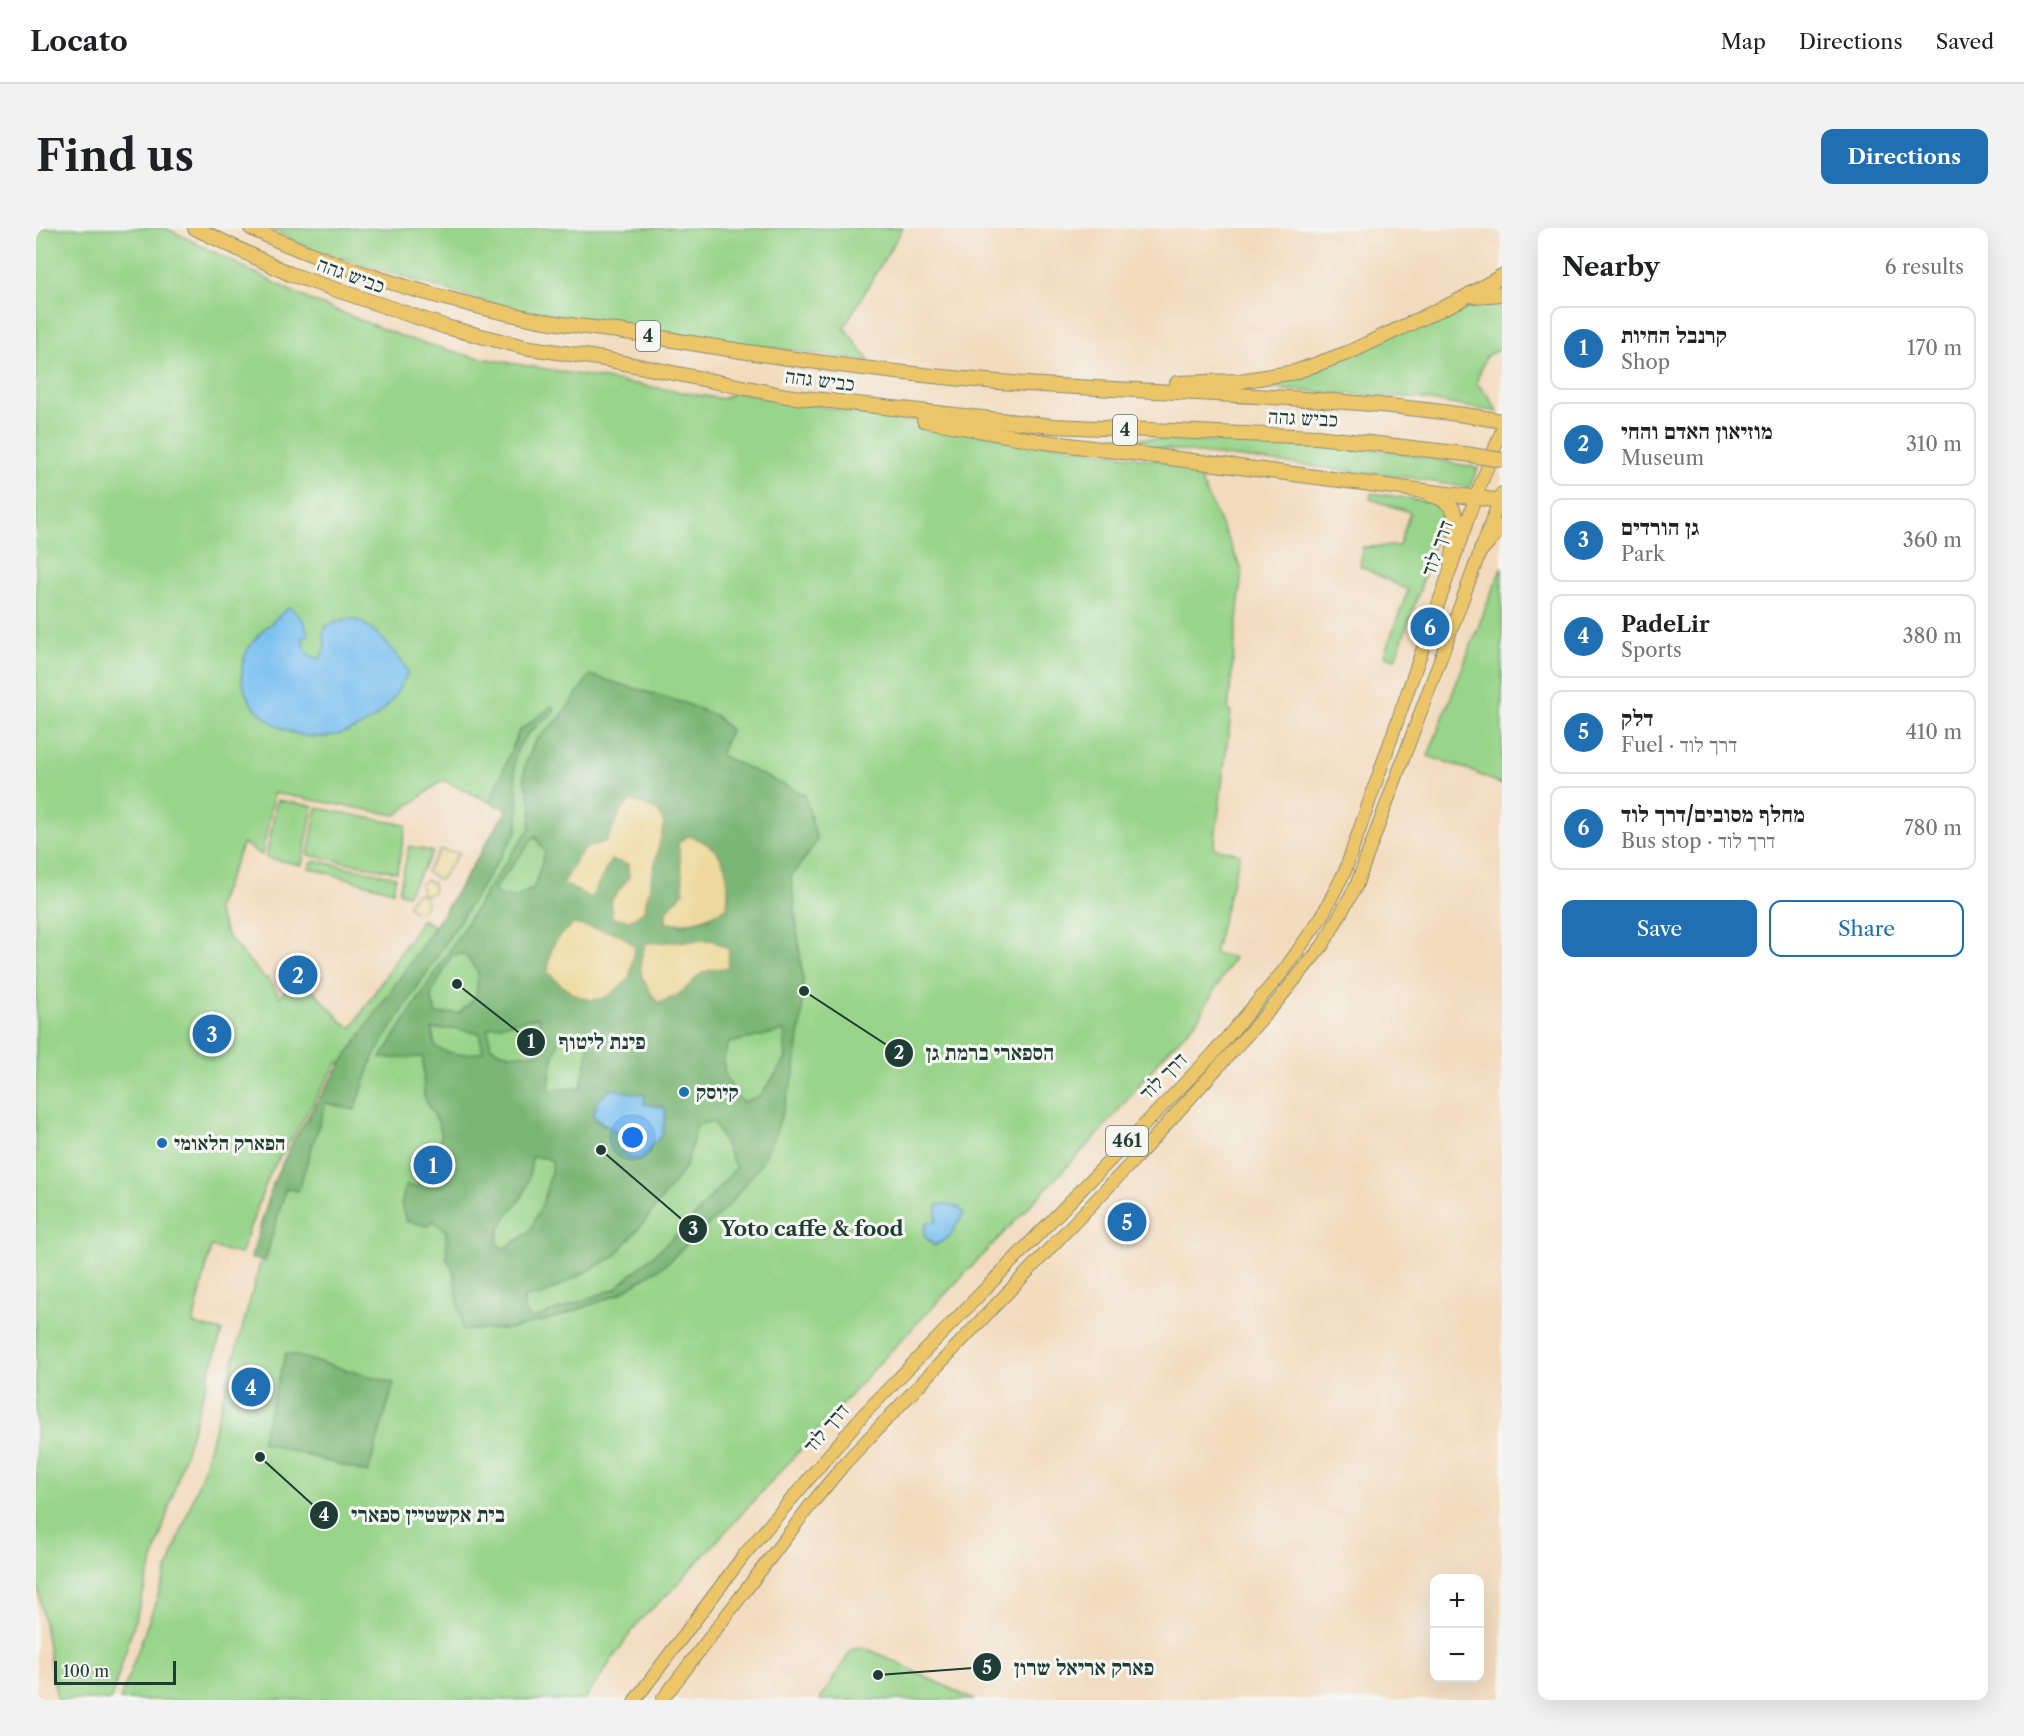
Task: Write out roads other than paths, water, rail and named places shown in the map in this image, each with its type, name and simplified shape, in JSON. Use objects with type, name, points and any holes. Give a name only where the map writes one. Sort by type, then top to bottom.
[{"type":"highway","name":"כביש גהה","points":[[195,228],[290,274],[446,327],[524,347],[604,359],[786,396],[1053,426],[1317,438],[1502,460]]},
{"type":"highway","name":"כביש גהה","points":[[250,228],[296,250],[372,276],[526,318],[801,362],[1043,385],[1303,397],[1412,407],[1502,421]]},
{"type":"highway","points":[[1043,385],[1196,383],[1271,377],[1350,352],[1460,300],[1502,276]]},
{"type":"highway","points":[[1460,300],[1474,296],[1502,294]]},
{"type":"highway","points":[[786,396],[1038,441],[1501,498]]},
{"type":"highway","points":[[1311,475],[1355,484],[1434,495],[1445,500],[1457,513],[1458,528],[1451,565]]},
{"type":"highway","points":[[1481,550],[1502,526]]},
{"type":"main road","name":"דרך לוד","points":[[635,1700],[744,1556],[862,1416],[1212,1055],[1285,969],[1322,916],[1345,871],[1451,565],[1502,430]]},
{"type":"main road","name":"דרך לוד","points":[[662,1700],[846,1462],[1136,1158],[1275,1004],[1323,945],[1356,886],[1501,498]]},
{"type":"water","points":[[289,607],[306,626],[308,635],[302,638],[307,654],[319,659],[324,651],[323,634],[326,626],[346,619],[357,620],[365,624],[391,648],[408,672],[394,698],[379,714],[367,723],[346,732],[317,737],[287,730],[261,714],[244,689],[242,675],[244,659],[251,644]]},
{"type":"water","points":[[611,1089],[645,1095],[644,1104],[662,1107],[666,1111],[662,1136],[640,1159],[630,1158],[624,1151],[629,1145],[616,1132],[593,1116],[598,1101]]},
{"type":"water","points":[[937,1205],[958,1207],[964,1213],[949,1237],[934,1246],[924,1235],[926,1222],[936,1222]]},
{"type":"place","name":"מחלף מסובים/דרך לוד","points":[[1430,627]]},
{"type":"place","name":"מוזיאון האדם והחי","points":[[298,975]]},
{"type":"place","name":"פינת ליטוף","points":[[457,984]]},
{"type":"place","name":"הספארי ברמת גן","points":[[804,991]]},
{"type":"place","name":"גן הורדים","points":[[212,1034]]},
{"type":"place","name":"קיוסק","points":[[684,1092]]},
{"type":"place","name":"הפארק הלאומי","points":[[162,1143]]},
{"type":"place","name":"Yoto caffe & food","points":[[601,1150]]},
{"type":"place","name":"קרנבל החיות","points":[[433,1165]]},
{"type":"place","name":"דלק","points":[[1127,1222]]},
{"type":"place","name":"PadeLir","points":[[251,1387]]},
{"type":"place","name":"בית אקשטיין ספארי","points":[[260,1457]]},
{"type":"place","name":"פארק אריאל שרון","points":[[878,1675]]}]
